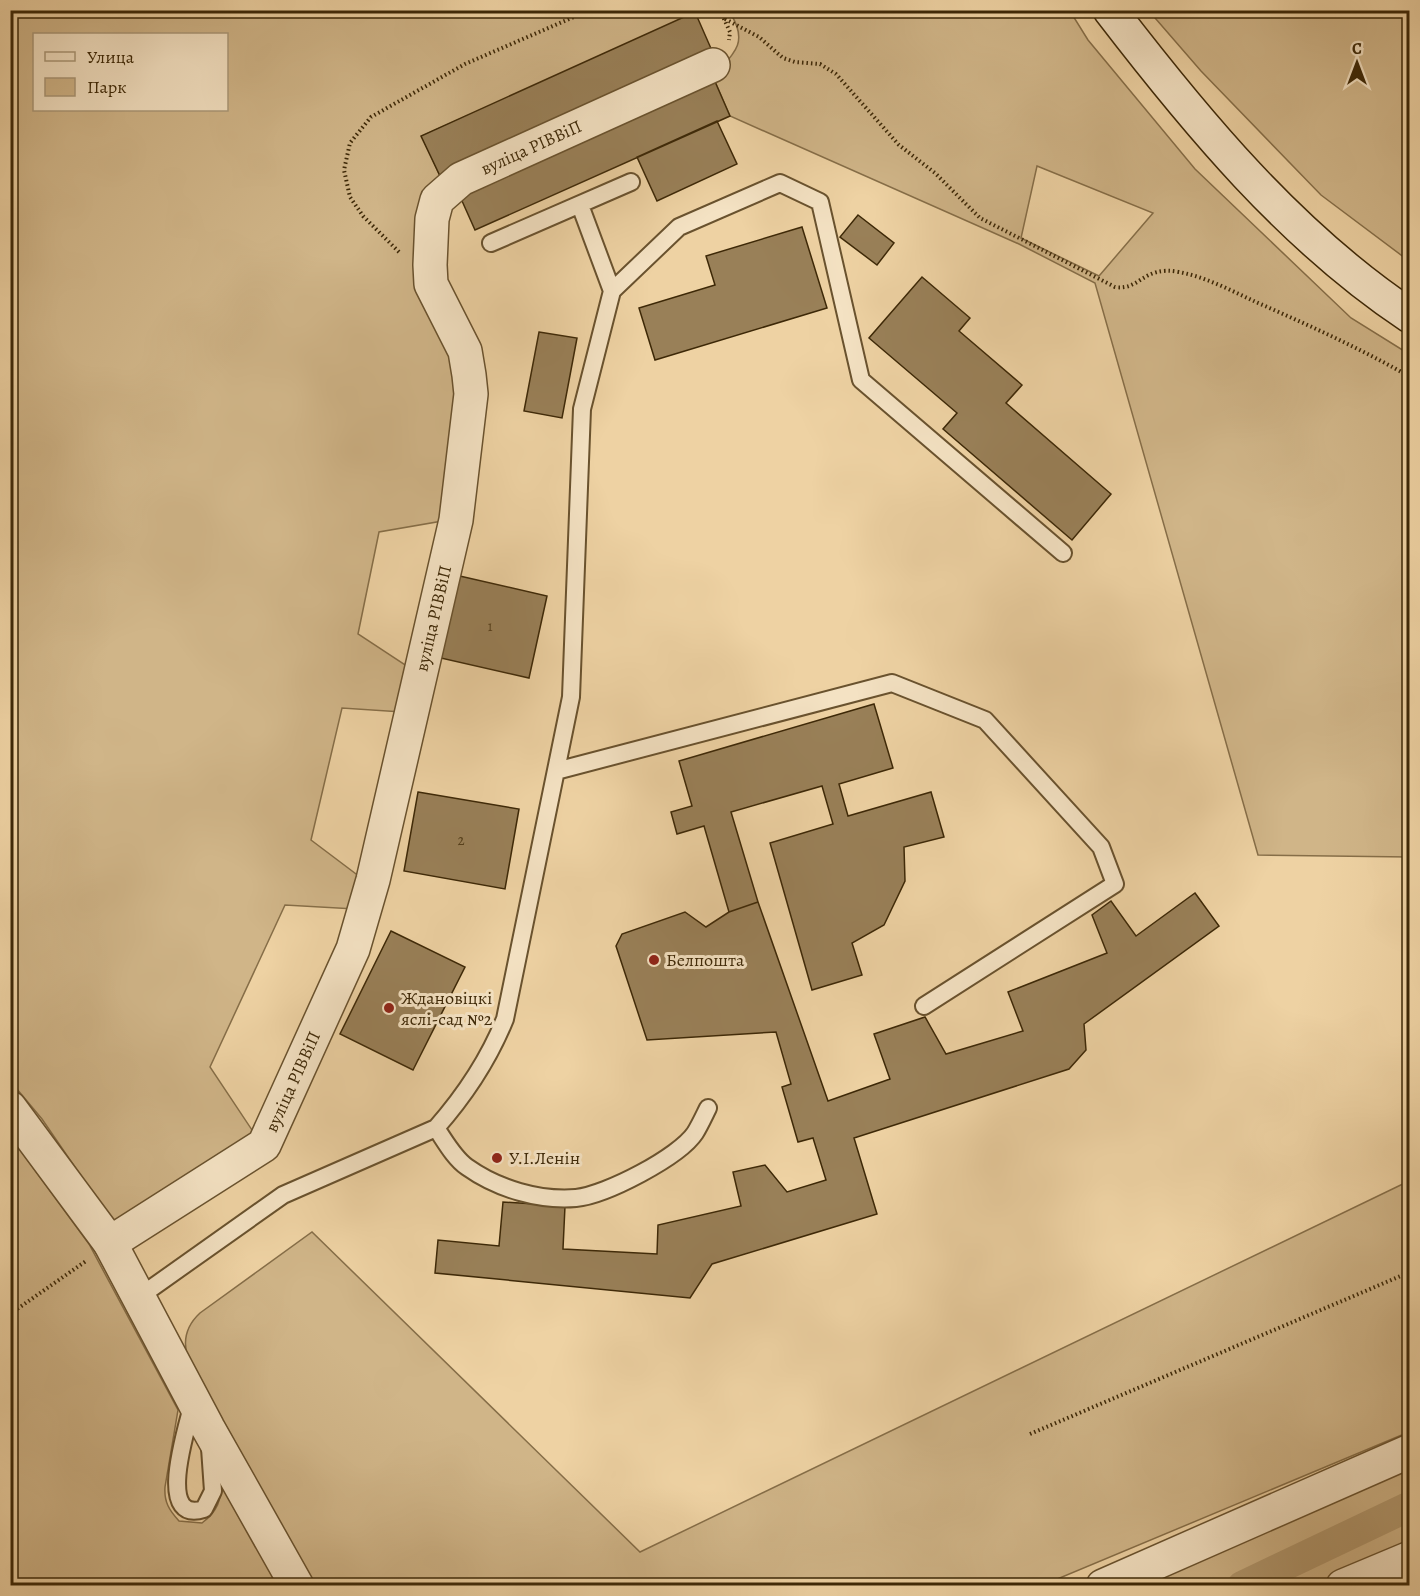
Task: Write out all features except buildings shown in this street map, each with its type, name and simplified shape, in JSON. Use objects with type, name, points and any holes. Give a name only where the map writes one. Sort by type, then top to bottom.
[{"type":"street","points":[[1110,10],[1218,142],[1295,223],[1390,303],[1410,316]]},
{"type":"street","name":"вуліца РІВВіП","points":[[110,1243],[264,1145],[353,949],[373,880],[451,542],[471,394],[465,351],[431,284],[431,238],[437,200],[461,179],[713,65]]},
{"type":"street","points":[[10,1108],[110,1243],[208,1428],[297,1586]]},
{"type":"street","points":[[1103,1586],[1410,1451]]},
{"type":"street","points":[[1343,1586],[1410,1558]]},
{"type":"lane","points":[[491,243],[631,182]]},
{"type":"lane","points":[[139,1297],[283,1195],[436,1128],[473,1083],[490,1056],[505,1019],[571,697],[582,409],[612,291],[679,227],[780,183],[820,202],[861,380],[1063,553]]},
{"type":"lane","points":[[580,205],[612,291]]},
{"type":"lane","points":[[556,771],[892,683],[985,720],[1101,847],[1115,884],[924,1006]]},
{"type":"lane","points":[[436,1128],[465,1166],[488,1179],[513,1190],[541,1197],[577,1198],[615,1186],[645,1172],[695,1134],[708,1108]]},
{"type":"lane","points":[[194,1399],[175,1489],[180,1504],[189,1509],[204,1509],[213,1497],[208,1428]]},
{"type":"path","points":[[431,284],[363,216],[350,197],[344,170],[351,143],[371,117],[465,64],[590,10]]},
{"type":"path","points":[[725,19],[759,37],[783,58],[795,62],[820,64],[836,74],[898,145],[935,173],[980,218],[1036,249],[1115,287],[1124,289],[1133,286],[1148,273],[1161,270],[1179,272],[1215,284],[1324,332],[1410,377]]},
{"type":"path","points":[[10,1314],[110,1243]]},
{"type":"path","points":[[1030,1434],[1410,1272]]},
{"type":"green space","points":[[10,11],[703,11],[422,136],[440,176],[429,208],[461,356],[448,520],[379,532],[358,634],[413,670],[402,712],[342,708],[311,840],[364,880],[355,909],[285,905],[210,1067],[258,1139],[118,1230],[42,1119],[11,1082]]},
{"type":"green space","points":[[716,11],[1070,11],[1088,40],[1195,169],[1351,318],[1409,354],[1409,857],[1258,855],[1095,283],[1019,244],[730,116],[713,77],[736,50],[739,35],[732,16]],"holes":[[[1037,166],[1153,213],[1099,276],[1021,238]]]},
{"type":"green space","points":[[1149,11],[1409,11],[1409,261],[1321,195],[1201,71]]},
{"type":"green space","points":[[10,1136],[89,1244],[178,1410],[165,1487],[165,1497],[170,1509],[179,1521],[202,1523],[218,1505],[222,1481],[277,1585],[11,1585]]},
{"type":"green space","points":[[1409,1181],[1409,1432],[1043,1585],[315,1585],[188,1358],[185,1345],[188,1328],[200,1313],[312,1232],[640,1552]]},
{"type":"green space","points":[[1409,1464],[1409,1552],[1329,1585],[1136,1586]]},
{"type":"waterway","points":[[1242,1586],[1410,1506]]},
{"type":"place","name":"Белпошта","points":[[654,960]]},
{"type":"place","name":"Ждановіцкі яслі-сад №2","points":[[389,1008]]},
{"type":"place","name":"У.І.Ленін","points":[[497,1158]]}]
